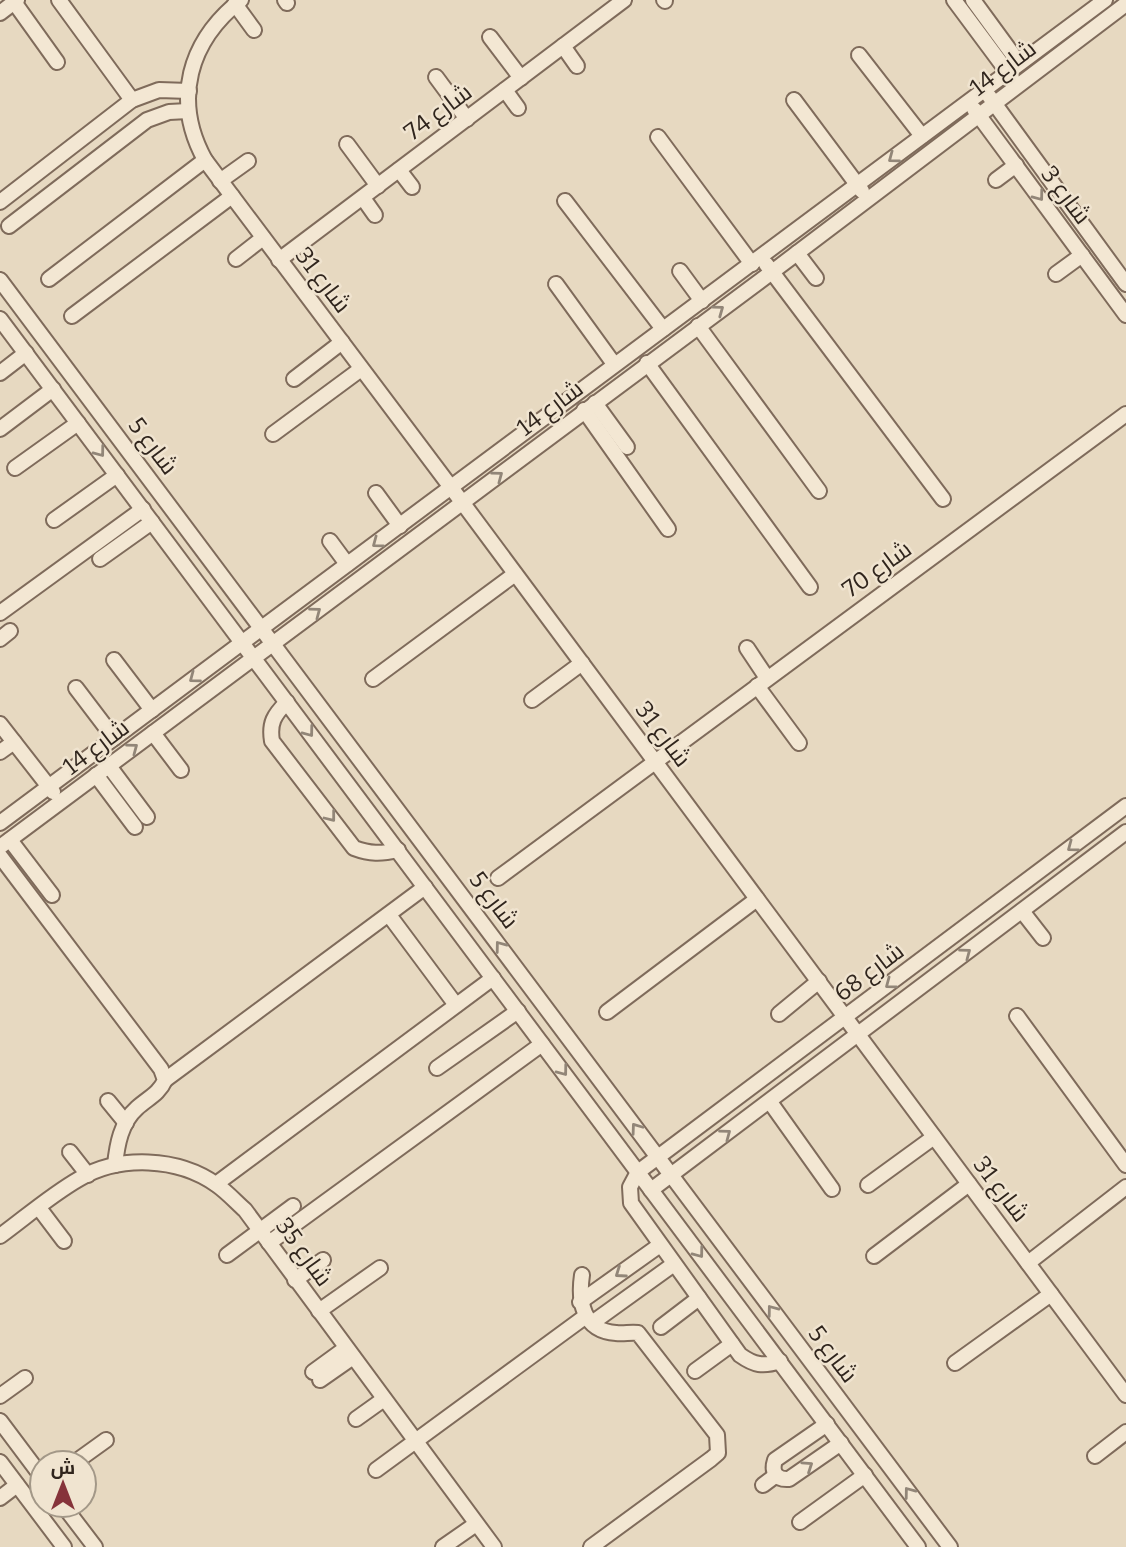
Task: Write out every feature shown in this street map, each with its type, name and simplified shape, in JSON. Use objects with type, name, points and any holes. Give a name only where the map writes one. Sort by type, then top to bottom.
[{"type":"street","points":[[59,0],[132,100]]},
{"type":"street","points":[[954,0],[1014,68]]},
{"type":"street","points":[[973,0],[1014,68],[1018,85]]},
{"type":"street","points":[[0,13],[16,1],[57,62]]},
{"type":"street","points":[[1101,1],[1109,16]]},
{"type":"street","name":"شارع 14","points":[[0,823],[614,364],[757,261],[1101,1]]},
{"type":"street","points":[[238,2],[254,30]]},
{"type":"street","name":"شارع 31","points":[[238,2],[212,27],[202,41],[191,73],[188,111],[194,137],[205,160],[1126,1395]]},
{"type":"street","name":"شارع 74","points":[[279,261],[563,47],[618,2]]},
{"type":"street","name":"شارع 14","points":[[5,844],[772,272],[1126,4]]},
{"type":"street","points":[[490,37],[521,78]]},
{"type":"street","points":[[563,47],[577,66]]},
{"type":"street","points":[[859,55],[922,136]]},
{"type":"street","points":[[436,77],[467,119]]},
{"type":"street","points":[[0,202],[132,100],[159,90],[189,90]]},
{"type":"street","points":[[505,90],[518,108]]},
{"type":"street","name":"شارع 3","points":[[984,90],[1126,284]]},
{"type":"street","points":[[794,100],[868,199]]},
{"type":"street","name":"شارع 3","points":[[969,102],[1126,314]]},
{"type":"street","points":[[9,226],[147,120],[169,112],[188,111]]},
{"type":"street","points":[[658,137],[757,261],[772,272],[943,499]]},
{"type":"street","points":[[347,144],[378,186]]},
{"type":"street","points":[[49,279],[205,160]]},
{"type":"street","points":[[220,181],[248,161]]},
{"type":"street","points":[[996,180],[1016,165]]},
{"type":"street","points":[[399,170],[412,187]]},
{"type":"street","points":[[72,316],[232,196]]},
{"type":"street","points":[[363,198],[375,215]]},
{"type":"street","points":[[565,201],[663,329]]},
{"type":"street","points":[[236,259],[263,239]]},
{"type":"street","points":[[797,253],[816,278]]},
{"type":"street","points":[[1056,274],[1082,255]]},
{"type":"street","points":[[680,271],[702,301]]},
{"type":"street","name":"شارع 5","points":[[0,280],[950,1547]]},
{"type":"street","points":[[556,284],[614,364]]},
{"type":"street","name":"شارع 5","points":[[1,322],[916,1546]]},
{"type":"street","points":[[698,326],[819,491]]},
{"type":"street","points":[[294,379],[342,342]]},
{"type":"street","points":[[0,373],[26,353]]},
{"type":"street","points":[[647,363],[810,587]]},
{"type":"street","points":[[273,434],[361,369]]},
{"type":"street","points":[[0,429],[53,389]]},
{"type":"street","points":[[589,407],[627,447]]},
{"type":"street","points":[[589,407],[668,529]]},
{"type":"street","name":"شارع 70","points":[[498,878],[1126,414]]},
{"type":"street","points":[[15,468],[78,423]]},
{"type":"street","points":[[54,520],[117,474]]},
{"type":"street","points":[[376,493],[400,526]]},
{"type":"street","points":[[0,613],[143,509]]},
{"type":"street","points":[[100,559],[152,522]]},
{"type":"street","points":[[330,541],[347,565]]},
{"type":"street","points":[[373,680],[515,574]]},
{"type":"street","points":[[747,648],[762,682],[799,743]]},
{"type":"street","points":[[114,660],[152,710]]},
{"type":"street","points":[[532,700],[582,663]]},
{"type":"street","points":[[76,688],[114,738]]},
{"type":"street","points":[[287,702],[275,713],[270,727],[272,741],[354,848],[382,854],[398,850]]},
{"type":"street","points":[[0,724],[61,802]]},
{"type":"street","points":[[153,733],[181,770]]},
{"type":"street","points":[[0,752],[14,742]]},
{"type":"street","points":[[109,766],[146,817]]},
{"type":"street","points":[[96,775],[135,827]]},
{"type":"street","name":"شارع 68","points":[[638,1172],[1126,806]]},
{"type":"street","name":"شارع 68","points":[[651,1190],[1126,832]]},
{"type":"street","points":[[5,844],[52,895]]},
{"type":"street","points":[[0,856],[161,1069],[165,1080]]},
{"type":"street","points":[[115,1165],[125,1124],[135,1109],[160,1091],[165,1080],[425,887]]},
{"type":"street","points":[[607,1012],[757,899]]},
{"type":"street","points":[[1022,911],[1043,938]]},
{"type":"street","points":[[389,915],[456,1006]]},
{"type":"street","points":[[216,1184],[493,978]]},
{"type":"street","points":[[779,1014],[819,981]]},
{"type":"street","points":[[437,1068],[518,1011]]},
{"type":"street","points":[[1017,1016],[1126,1165]]},
{"type":"street","points":[[269,1243],[542,1044]]},
{"type":"street","points":[[108,1101],[125,1124]]},
{"type":"street","points":[[770,1102],[832,1189]]},
{"type":"street","points":[[868,1185],[934,1137]]},
{"type":"street","points":[[70,1152],[88,1175]]},
{"type":"street","name":"شارع 35","points":[[5,1233],[88,1175],[115,1165],[150,1162],[184,1169],[216,1184],[245,1210],[494,1547]]},
{"type":"street","points":[[638,1172],[630,1187],[631,1203],[740,1355],[751,1363],[765,1366],[780,1361]]},
{"type":"street","points":[[874,1256],[969,1184]]},
{"type":"street","points":[[1028,1263],[1126,1187]]},
{"type":"street","points":[[226,1255],[293,1206]]},
{"type":"street","points":[[39,1208],[64,1241]]},
{"type":"street","points":[[0,1216],[5,1233]]},
{"type":"street","points":[[580,1301],[660,1245]]},
{"type":"street","points":[[295,1280],[323,1260]]},
{"type":"street","points":[[376,1470],[589,1320],[674,1264]]},
{"type":"street","points":[[319,1311],[380,1268]]},
{"type":"street","points":[[582,1275],[580,1301],[589,1320],[603,1330],[638,1333],[717,1435],[719,1443],[718,1452],[711,1458],[590,1547]]},
{"type":"street","points":[[955,1363],[1051,1294]]},
{"type":"street","points":[[660,1327],[699,1298]]},
{"type":"street","points":[[695,1371],[732,1344]]},
{"type":"street","points":[[316,1376],[349,1352]]},
{"type":"street","points":[[0,1396],[25,1378]]},
{"type":"street","points":[[356,1419],[384,1399]]},
{"type":"street","points":[[0,1421],[28,1458]]},
{"type":"street","points":[[827,1424],[775,1460],[769,1480],[789,1479],[841,1443]]},
{"type":"street","points":[[1095,1455],[1126,1432]]},
{"type":"street","points":[[93,1449],[106,1440]]},
{"type":"street","points":[[0,1462],[56,1541]]},
{"type":"street","points":[[800,1522],[864,1475]]},
{"type":"street","points":[[0,1498],[18,1485]]},
{"type":"street","points":[[56,1541],[64,1519]]},
{"type":"street","points":[[74,1519],[94,1547]]},
{"type":"street","points":[[443,1547],[476,1524]]}]
